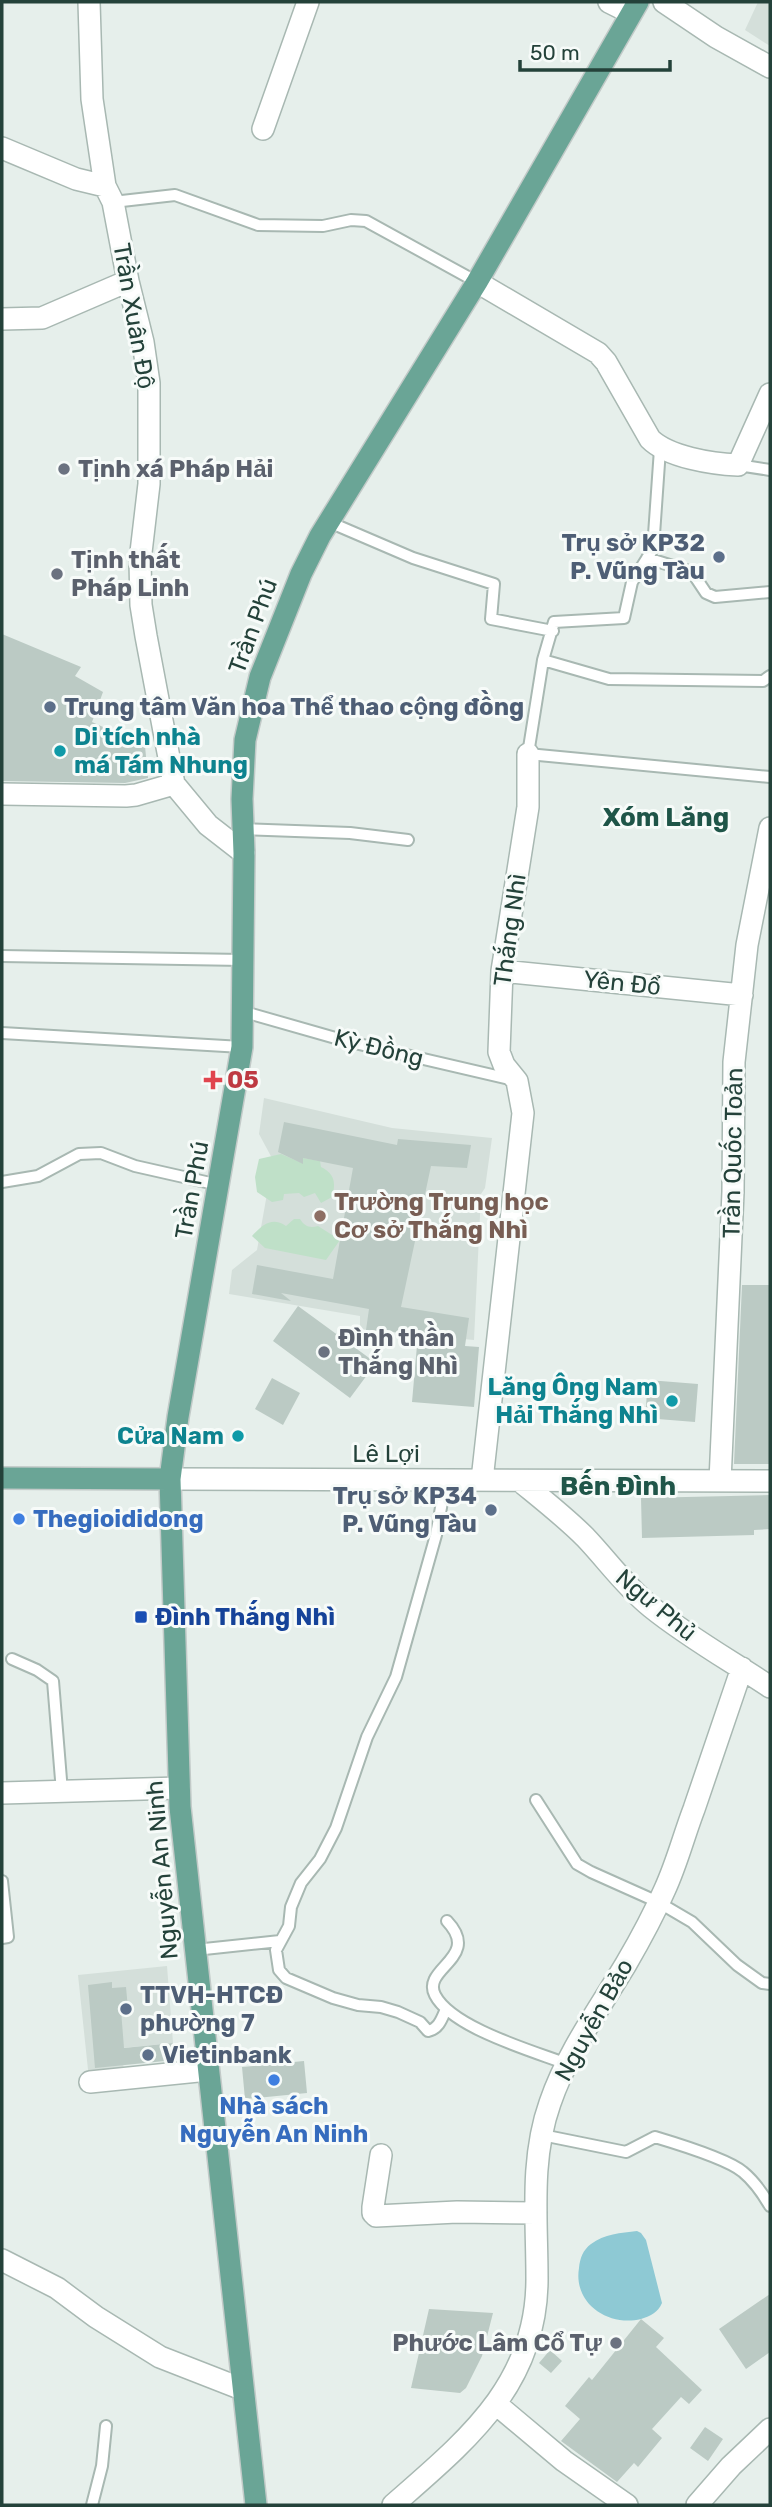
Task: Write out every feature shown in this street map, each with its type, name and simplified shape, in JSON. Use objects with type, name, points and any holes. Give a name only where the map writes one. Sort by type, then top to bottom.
[{"type":"main road","name":"Trần Phú","points":[[170,1479],[178,1417],[242,1047],[242,799],[245,740],[260,677],[301,574],[330,522],[477,282],[634,7]]},
{"type":"main road","name":"Lê Lợi","points":[[2,1478],[170,1479]]},
{"type":"main road","name":"Nguyễn An Ninh","points":[[170,1479],[179,1788],[256,2505]]},
{"type":"street","name":"Trần Xuân Độ","points":[[89,2],[92,99],[109,194],[143,342],[150,414],[149,484],[140,561],[141,605],[174,784],[208,825],[244,853]]},
{"type":"street","points":[[263,129],[308,2]]},
{"type":"street","points":[[609,2],[634,7]]},
{"type":"street","points":[[664,2],[716,37],[770,67]]},
{"type":"street","points":[[2,148],[109,194]]},
{"type":"street","points":[[2,319],[41,318],[128,281]]},
{"type":"street","points":[[477,282],[598,353],[606,362],[650,439],[660,449],[717,464],[738,465],[770,394]]},
{"type":"street","name":"Thắng Nhì","points":[[482,1480],[523,1113],[517,1081],[504,1065],[499,1052],[502,971],[528,807],[528,754]]},
{"type":"street","points":[[2,794],[126,796],[174,784]]},
{"type":"street","name":"Trần Quốc Toản","points":[[720,1481],[733,1192],[734,1062],[747,945],[770,828]]},
{"type":"street","name":"Yên Đổ","points":[[502,971],[742,995]]},
{"type":"street","name":"Lê Lợi","points":[[170,1479],[770,1481]]},
{"type":"street","name":"Ngư Phủ","points":[[520,1481],[566,1519],[626,1585],[652,1608],[770,1687]]},
{"type":"street","name":"Nguyễn Bảo","points":[[393,2505],[457,2449],[496,2404],[510,2384],[523,2357],[537,2302],[536,2177],[549,2104],[577,2043],[628,1961],[658,1902],[679,1852],[742,1668]]},
{"type":"street","points":[[2,1793],[179,1788]]},
{"type":"street","points":[[90,2082],[208,2070]]},
{"type":"street","points":[[381,2155],[373,2207],[376,2216],[457,2212],[536,2213]]},
{"type":"street","points":[[2,2260],[57,2288],[96,2317],[160,2357],[242,2389]]},
{"type":"street","points":[[496,2404],[564,2461],[628,2505]]},
{"type":"street","points":[[697,2505],[770,2429]]},
{"type":"lane","points":[[109,194],[175,195],[258,225],[323,226],[351,220],[366,221],[477,282]]},
{"type":"lane","points":[[330,522],[413,558],[494,584],[491,619],[552,631],[554,622],[624,618],[632,582],[653,549],[660,449]]},
{"type":"lane","points":[[738,465],[770,470]]},
{"type":"lane","points":[[647,558],[692,572],[706,593],[715,597],[770,592]]},
{"type":"lane","name":"Thắng Nhì","points":[[528,754],[543,660],[552,631]]},
{"type":"lane","points":[[543,660],[610,679],[763,681],[770,676]]},
{"type":"lane","points":[[528,754],[770,778]]},
{"type":"lane","points":[[243,829],[350,833],[408,840]]},
{"type":"lane","points":[[2,956],[243,960]]},
{"type":"lane","name":"Kỳ Đồng","points":[[241,1011],[346,1041],[517,1081]]},
{"type":"lane","points":[[2,1033],[242,1047]]},
{"type":"lane","points":[[2,1182],[38,1176],[79,1154],[102,1153],[135,1166],[219,1185]]},
{"type":"lane","points":[[446,1480],[436,1535],[396,1677],[367,1737],[336,1828],[320,1859],[301,1883],[291,1907],[289,1926],[276,1950],[279,1970],[286,1978],[318,1993],[358,2006],[381,2007],[398,2012],[420,2022],[428,2031],[439,2025],[446,2009]]},
{"type":"lane","points":[[12,1659],[37,1670],[53,1681],[62,1792]]},
{"type":"lane","points":[[536,1800],[577,1864],[658,1902],[692,1922],[754,1977],[762,1983],[770,1984]]},
{"type":"lane","points":[[2,1881],[8,1937],[2,1938]]},
{"type":"lane","points":[[447,1920],[456,1930],[459,1943],[456,1953],[434,1981],[433,1987],[434,1994],[446,2009],[480,2031],[567,2064]]},
{"type":"lane","points":[[195,1950],[280,1941]]},
{"type":"lane","points":[[542,2135],[626,2152],[655,2137],[682,2145],[741,2170],[763,2193],[770,2206]]},
{"type":"lane","points":[[92,2505],[102,2466],[106,2426]]},
{"type":"shaded area","points":[[758,2],[770,2],[770,46],[745,30]]},
{"type":"shaded area","points":[[264,1098],[392,1128],[492,1138],[485,1188],[481,1194],[474,1340],[360,1329],[360,1316],[229,1294],[232,1270],[257,1250],[273,1160],[259,1134]]},
{"type":"shaded area","name":"TTVH-HTCĐ phường 7","points":[[167,1966],[173,2043],[122,2048],[124,2075],[89,2079],[78,1975]]},
{"type":"green space","points":[[281,1154],[302,1163],[303,1158],[320,1161],[321,1167],[333,1179],[332,1197],[321,1203],[315,1193],[304,1197],[299,1193],[284,1194],[283,1200],[272,1202],[257,1192],[255,1177],[259,1159]]},
{"type":"green space","points":[[294,1219],[300,1219],[308,1226],[318,1226],[340,1240],[326,1260],[265,1248],[252,1236],[267,1223],[276,1222],[286,1226]]},
{"type":"water","points":[[637,2231],[646,2240],[662,2303],[651,2315],[641,2319],[629,2321],[606,2316],[588,2302],[582,2292],[579,2268],[582,2254],[601,2238]]},
{"type":"building","name":"Trung tâm Văn hoa Thể thao cộng đồng","points":[[2,634],[81,667],[75,676],[103,692],[92,722],[145,746],[148,778],[125,783],[2,781]]},
{"type":"building","points":[[284,1122],[397,1145],[398,1139],[471,1145],[467,1168],[431,1166],[401,1307],[469,1318],[465,1346],[479,1347],[474,1407],[412,1402],[418,1334],[366,1330],[369,1309],[281,1293],[291,1301],[252,1294],[257,1265],[333,1279],[353,1168],[303,1158],[303,1164],[278,1152]]},
{"type":"building","points":[[742,1285],[770,1285],[770,1464],[734,1464]]},
{"type":"building","name":"Đình thần Thắng Nhì","points":[[298,1306],[376,1363],[350,1398],[273,1341]]},
{"type":"building","points":[[272,1378],[300,1393],[283,1425],[255,1409]]},
{"type":"building","name":"Lăng Ông Nam Hải Thắng Nhì","points":[[648,1380],[698,1384],[695,1422],[645,1418]]},
{"type":"building","points":[[770,1495],[770,1529],[754,1530],[754,1535],[642,1538],[641,1498]]},
{"type":"building","points":[[112,1982],[112,1988],[126,1987],[128,2009],[121,2010],[124,2048],[173,2043],[175,2060],[95,2068],[88,1985]]},
{"type":"building","name":"Nhà sách Nguyễn An Ninh","points":[[304,2061],[307,2093],[245,2099],[242,2067]]},
{"type":"building","points":[[770,2294],[770,2352],[746,2369],[719,2329]]},
{"type":"building","points":[[429,2309],[493,2313],[482,2356],[466,2388],[460,2393],[411,2388]]},
{"type":"building","points":[[641,2319],[664,2338],[656,2347],[702,2390],[689,2404],[681,2397],[652,2429],[662,2438],[638,2467],[634,2463],[617,2482],[561,2441],[580,2419],[565,2406],[589,2377],[592,2380]]},
{"type":"building","points":[[550,2350],[562,2361],[551,2373],[539,2363]]},
{"type":"building","points":[[705,2427],[723,2439],[708,2461],[690,2448]]},
{"type":"place","name":"Tịnh xá Pháp Hải","points":[[64,469]]},
{"type":"place","name":"Trụ sở KP32 P. Vũng Tàu","points":[[719,557]]},
{"type":"place","name":"Tịnh thất Pháp Linh","points":[[57,574]]},
{"type":"place","name":"Trung tâm Văn hoa Thể thao cộng đồng","points":[[50,707]]},
{"type":"place","name":"Di tích nhà má Tám Nhung","points":[[60,751]]},
{"type":"place","name":"05","points":[[213,1080]]},
{"type":"place","name":"Trường Trung học Cơ sở Thắng Nhì","points":[[320,1216]]},
{"type":"place","name":"Đình thần Thắng Nhì","points":[[324,1352]]},
{"type":"place","name":"Lăng Ông Nam Hải Thắng Nhì","points":[[672,1401]]},
{"type":"place","name":"Cửa Nam","points":[[238,1436]]},
{"type":"place","name":"Trụ sở KP34 P. Vũng Tàu","points":[[491,1510]]},
{"type":"place","name":"Thegioididong","points":[[19,1519]]},
{"type":"place","name":"Đình Thắng Nhì","points":[[141,1617]]},
{"type":"place","name":"TTVH-HTCĐ phường 7","points":[[126,2009]]},
{"type":"place","name":"Vietinbank","points":[[148,2055]]},
{"type":"place","name":"Nhà sách Nguyễn An Ninh","points":[[274,2080]]},
{"type":"place","name":"Phước Lâm Cổ Tự","points":[[616,2343]]},
{"type":"district","name":"Xóm Lăng","points":[[666,817]]},
{"type":"district","name":"Bến Đình","points":[[618,1486]]}]
